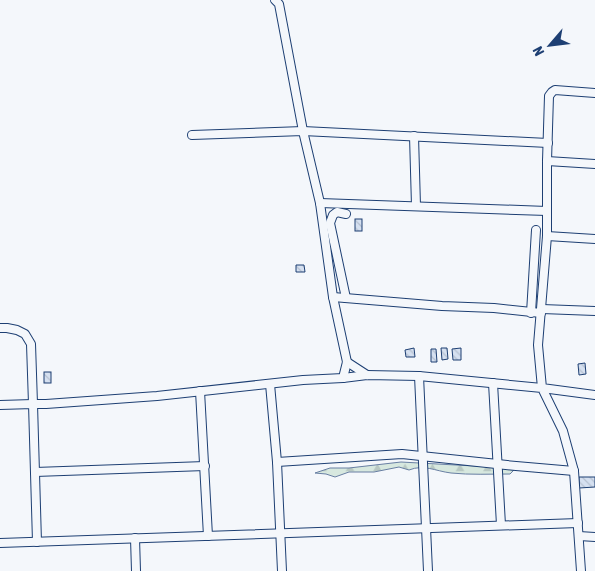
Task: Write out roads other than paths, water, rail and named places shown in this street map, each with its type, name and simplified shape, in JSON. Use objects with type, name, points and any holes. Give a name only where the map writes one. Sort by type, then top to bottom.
[{"type":"street","points":[[275,0],[279,4],[302,131],[320,203],[333,297],[347,362],[342,378]]},
{"type":"street","points":[[581,571],[574,471],[563,431],[542,388],[538,331],[542,311],[548,236],[547,161],[549,96],[555,90],[595,93]]},
{"type":"street","points":[[192,135],[302,131],[548,143]]},
{"type":"street","points":[[414,136],[416,206]]},
{"type":"street","points":[[547,161],[595,164]]},
{"type":"street","points":[[320,203],[547,211]]},
{"type":"street","points":[[346,214],[337,212],[333,215],[330,223],[346,298]]},
{"type":"street","points":[[531,313],[536,230]]},
{"type":"street","points":[[548,236],[595,239]]},
{"type":"street","points":[[333,297],[442,306],[494,308],[531,313],[595,310]]},
{"type":"street","points":[[0,328],[17,330],[25,334],[31,344],[37,542]]},
{"type":"street","points":[[347,362],[367,375]]},
{"type":"street","points":[[0,404],[46,404],[367,375],[419,376],[595,395]]},
{"type":"street","points":[[419,376],[428,571]]},
{"type":"street","points":[[493,383],[501,525]]},
{"type":"street","points":[[270,384],[277,462],[282,571]]},
{"type":"street","points":[[200,391],[208,536]]},
{"type":"street","points":[[277,462],[402,454],[574,471]]},
{"type":"street","points":[[35,472],[205,466]]},
{"type":"street","points":[[0,543],[578,523]]},
{"type":"street","points":[[579,536],[595,537]]},
{"type":"street","points":[[135,538],[136,571]]}]
